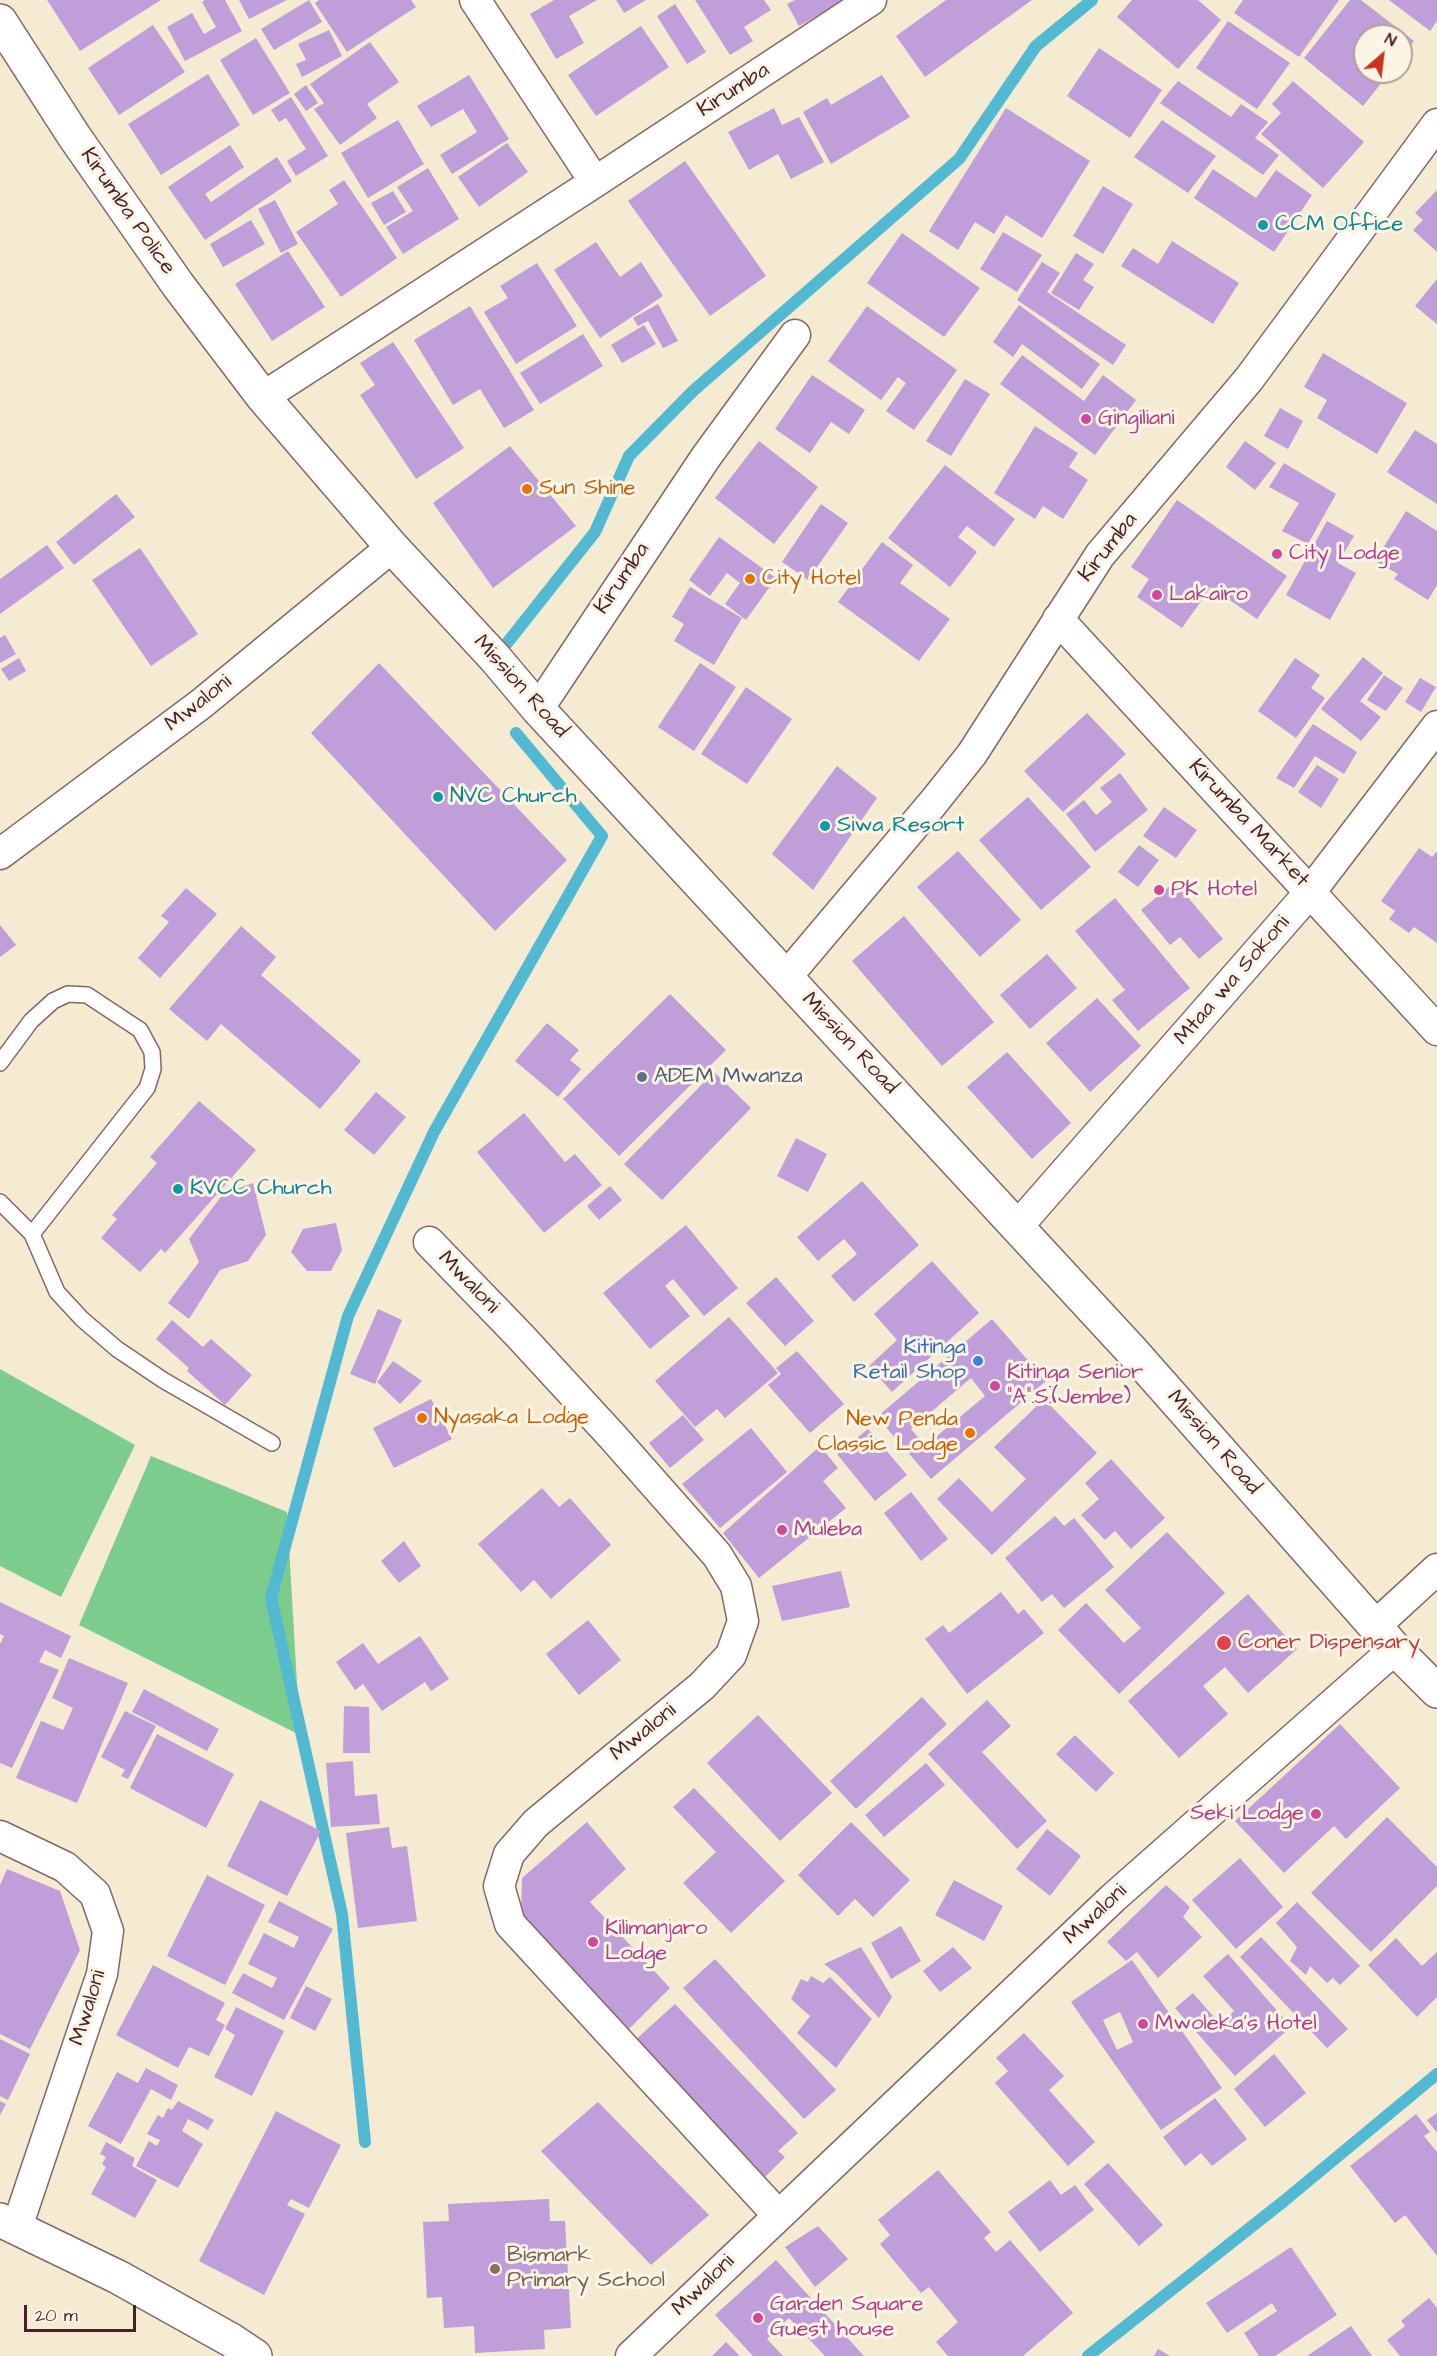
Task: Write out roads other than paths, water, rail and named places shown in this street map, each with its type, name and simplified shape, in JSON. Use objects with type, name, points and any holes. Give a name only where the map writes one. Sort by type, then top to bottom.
[{"type":"street","points":[[475,0],[595,182]]},
{"type":"street","name":"Kirumba","points":[[263,397],[871,0]]},
{"type":"street","name":"Kirumba Police","points":[[0,21],[124,209],[263,397]]},
{"type":"street","name":"Kirumba","points":[[787,976],[972,754],[1100,555],[1249,379],[1437,124]]},
{"type":"street","name":"Kirumba","points":[[538,709],[706,457],[795,335]]},
{"type":"street","name":"Mission Road","points":[[263,397],[392,547],[495,658],[538,709],[1139,1359],[1385,1637],[1437,1691]]},
{"type":"street","name":"Mwaloni","points":[[0,854],[201,704],[392,547]]},
{"type":"street","name":"Kirumba Market","points":[[1058,619],[1437,1030]]},
{"type":"street","name":"Mtaa wa Sokoni","points":[[1017,1227],[1311,891],[1437,726]]},
{"type":"street","name":"Mwaloni","points":[[429,1242],[612,1436],[717,1555],[736,1586],[743,1621],[731,1655],[702,1686],[536,1823],[510,1854],[499,1886],[510,1924],[778,2215]]},
{"type":"street","name":"Mwaloni","points":[[631,2356],[1385,1637],[1437,1569]]},
{"type":"street","name":"Mwaloni","points":[[0,1836],[65,1867],[95,1894],[108,1931],[102,1974],[8,2223]]},
{"type":"street","points":[[8,2223],[118,2277],[231,2340],[255,2356]]},
{"type":"lane","points":[[0,1063],[31,1021],[52,1001],[68,994],[87,995],[140,1030],[152,1052],[153,1069],[147,1088],[32,1234]]},
{"type":"lane","points":[[0,1202],[32,1234],[57,1292],[82,1319],[117,1349],[163,1380],[272,1443]]},
{"type":"waterway","points":[[496,657],[595,532],[629,456],[693,391],[959,159],[1036,46],[1092,0]]},
{"type":"waterway","points":[[365,2142],[342,1914],[271,1598],[348,1316],[434,1132],[602,836],[516,733]]},
{"type":"waterway","points":[[1088,2356],[1284,2201],[1437,2074]]},
{"type":"place","name":"CCM Office","points":[[1263,225]]},
{"type":"place","name":"Gingiliani","points":[[1086,419]]},
{"type":"place","name":"Sun Shine","points":[[527,489]]},
{"type":"place","name":"City Lodge","points":[[1277,554]]},
{"type":"place","name":"City Hotel","points":[[750,579]]},
{"type":"place","name":"Lakairo","points":[[1157,595]]},
{"type":"place","name":"NVC Church","points":[[438,797]]},
{"type":"place","name":"Siwa Resort","points":[[825,826]]},
{"type":"place","name":"PK Hotel","points":[[1159,890]]},
{"type":"place","name":"ADEM Mwanza","points":[[642,1077]]},
{"type":"place","name":"KVCC Church","points":[[178,1189]]},
{"type":"place","name":"Kitinga Retail Shop","points":[[978,1361]]},
{"type":"place","name":"Kitinga Senior \"A\".S.(Jembe)","points":[[995,1386]]},
{"type":"place","name":"Nyasaka Lodge","points":[[422,1418]]},
{"type":"place","name":"New Penda Classic Lodge","points":[[970,1433]]},
{"type":"place","name":"Muleba","points":[[782,1530]]},
{"type":"place","name":"Coner Dispensary","points":[[1224,1643]]},
{"type":"place","name":"Seki Lodge","points":[[1316,1814]]},
{"type":"place","name":"Kilimanjaro Lodge","points":[[593,1942]]},
{"type":"place","name":"Mwoleka's Hotel","points":[[1143,2024]]},
{"type":"place","name":"Bismark Primary School","points":[[495,2269]]},
{"type":"place","name":"Garden Square Guest house","points":[[758,2318]]}]
